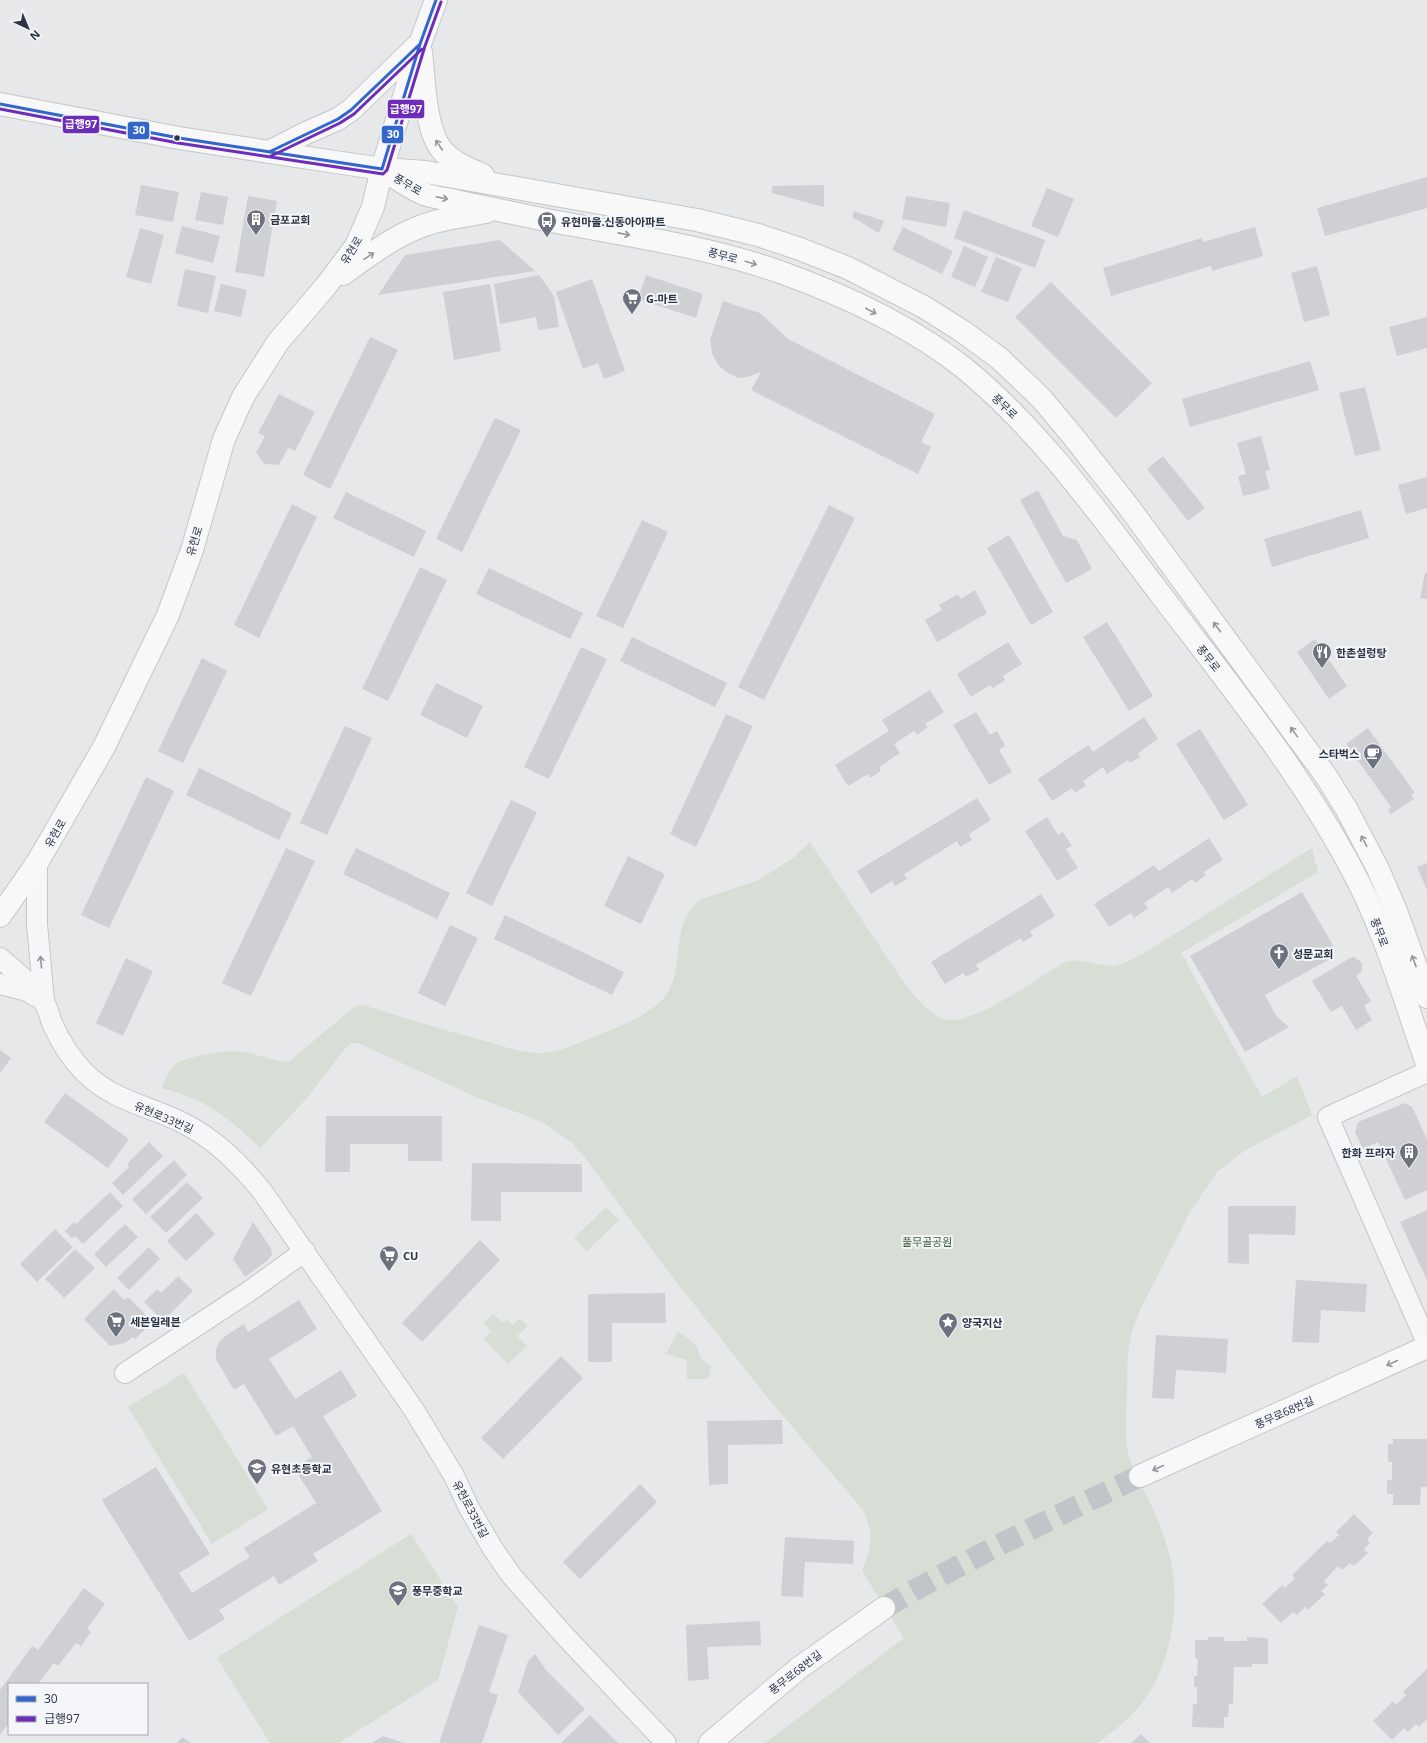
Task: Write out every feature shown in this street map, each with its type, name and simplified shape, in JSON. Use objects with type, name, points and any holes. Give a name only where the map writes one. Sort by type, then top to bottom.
[{"type":"street","name":"유현로","points":[[0,916],[37,863],[104,747],[168,615],[192,550],[224,439],[243,397],[278,342],[326,286],[356,246],[373,207],[382,169],[420,44],[436,0]]},
{"type":"street","points":[[269,152],[344,114],[420,44]]},
{"type":"street","points":[[420,44],[430,124],[435,139],[442,150],[451,158],[466,167],[508,186]]},
{"type":"street","points":[[0,104],[178,138],[382,169]]},
{"type":"street","name":"풍무로","points":[[382,169],[426,172],[508,186],[697,220],[758,235],[800,248],[848,268],[924,307],[962,331],[999,358],[1041,398],[1114,488],[1326,776],[1347,810],[1378,869],[1396,911],[1427,998]]},
{"type":"street","name":"풍무로","points":[[382,169],[424,194],[709,251],[782,272],[830,291],[870,310],[902,328],[962,367],[998,398],[1044,447],[1095,508],[1280,752],[1327,826],[1361,887],[1386,948],[1427,1064]]},
{"type":"street","points":[[326,286],[396,238],[422,226],[444,220],[499,210]]},
{"type":"street","name":"유현로33번길","points":[[37,863],[37,924],[44,1001],[60,1041],[74,1061],[85,1073],[102,1087],[127,1101],[178,1120],[202,1133],[224,1150],[243,1168],[262,1191],[414,1410],[454,1476],[493,1549],[511,1575],[563,1634],[666,1743]]},
{"type":"street","name":"유현로33번길","points":[[0,958],[24,978],[44,1001]]},
{"type":"street","points":[[0,984],[27,991],[44,1001]]},
{"type":"street","points":[[1427,1072],[1328,1117],[1427,1343]]},
{"type":"street","points":[[125,1373],[239,1298],[305,1252]]},
{"type":"street","name":"풍무로68번길","points":[[1427,1347],[1143,1483],[1254,1439],[1427,1363]]},
{"type":"street","name":"풍무로68번길","points":[[710,1743],[799,1668],[886,1612],[727,1743]]},
{"type":"green space","name":"풀무골공원","points":[[810,842],[910,990],[932,1013],[938,1017],[949,1020],[961,1019],[990,1007],[1063,963],[1070,961],[1082,961],[1112,966],[1129,961],[1146,952],[1312,848],[1318,872],[1181,953],[1262,1097],[1297,1076],[1312,1115],[1244,1151],[1217,1172],[1190,1212],[1140,1310],[1133,1329],[1129,1342],[1128,1357],[1127,1445],[1131,1462],[1163,1533],[1170,1557],[1175,1596],[1174,1617],[1165,1658],[1158,1677],[1148,1694],[1128,1718],[1098,1743],[765,1743],[904,1638],[862,1571],[870,1547],[871,1540],[869,1526],[862,1509],[767,1397],[667,1270],[586,1159],[571,1142],[544,1123],[478,1098],[358,1043],[352,1043],[347,1046],[306,1099],[260,1148],[221,1114],[190,1097],[162,1088],[171,1069],[176,1064],[189,1058],[220,1052],[239,1051],[273,1060],[290,1061],[355,1006],[363,1005],[507,1048],[530,1053],[545,1053],[577,1044],[631,1021],[655,1007],[661,1001],[672,983],[676,970],[681,931],[685,919],[692,908],[702,899],[759,880],[793,858]]},
{"type":"green space","points":[[606,1207],[619,1220],[587,1251],[574,1238]]},
{"type":"green space","points":[[493,1314],[503,1323],[507,1319],[513,1325],[520,1318],[528,1326],[517,1336],[527,1346],[508,1364],[483,1339],[491,1331],[483,1323]]},
{"type":"green space","points":[[678,1331],[696,1345],[702,1360],[711,1366],[708,1379],[687,1379],[687,1360],[666,1354]]},
{"type":"green space","points":[[184,1373],[268,1509],[212,1544],[128,1407]]},
{"type":"green space","points":[[411,1534],[458,1607],[438,1680],[339,1743],[270,1743],[217,1658]]},
{"type":"building","points":[[1427,177],[1427,208],[1325,236],[1317,208]]},
{"type":"building","points":[[141,185],[179,192],[173,222],[135,215]]},
{"type":"building","points":[[824,185],[824,207],[772,193],[772,186]]},
{"type":"building","points":[[1047,188],[1074,199],[1058,237],[1031,226]]},
{"type":"building","points":[[201,192],[228,197],[223,225],[195,220]]},
{"type":"building","name":"금포교회","points":[[248,196],[277,201],[264,277],[235,272]]},
{"type":"building","points":[[906,196],[950,203],[946,227],[902,219]]},
{"type":"building","points":[[964,210],[1045,240],[1035,268],[954,238]]},
{"type":"building","points":[[854,211],[884,221],[879,233],[852,217]]},
{"type":"building","points":[[182,226],[220,236],[213,263],[175,253]]},
{"type":"building","points":[[903,227],[953,251],[942,274],[892,250]]},
{"type":"building","points":[[1255,227],[1263,256],[1212,271],[1211,266],[1111,296],[1103,268],[1202,238],[1203,242]]},
{"type":"building","points":[[140,228],[164,235],[151,284],[126,277]]},
{"type":"building","points":[[500,240],[535,271],[378,295],[405,255]]},
{"type":"building","points":[[964,246],[988,257],[975,287],[951,277]]},
{"type":"building","points":[[996,257],[1022,268],[1008,302],[981,292]]},
{"type":"building","points":[[1317,266],[1330,315],[1304,322],[1291,273]]},
{"type":"building","points":[[185,269],[216,276],[208,313],[177,306]]},
{"type":"building","points":[[539,275],[554,296],[559,327],[538,330],[536,317],[500,324],[494,284]]},
{"type":"building","points":[[646,275],[703,294],[696,318],[638,299]]},
{"type":"building","points":[[592,279],[625,371],[604,379],[598,363],[583,369],[556,292]]},
{"type":"building","points":[[1051,282],[1152,383],[1116,418],[1015,317]]},
{"type":"building","points":[[221,284],[247,290],[241,317],[214,311]]},
{"type":"building","points":[[490,284],[501,351],[454,360],[443,292]]},
{"type":"building","points":[[723,301],[760,313],[788,339],[935,414],[921,442],[931,447],[918,474],[751,390],[761,372],[748,377],[738,378],[728,373],[718,365],[712,353],[710,340]]},
{"type":"building","points":[[1427,317],[1427,348],[1397,356],[1389,327]]},
{"type":"building","points":[[370,337],[398,350],[330,489],[303,475]]},
{"type":"building","points":[[1310,361],[1319,390],[1190,427],[1182,399]]},
{"type":"building","points":[[1365,387],[1381,450],[1355,456],[1339,393]]},
{"type":"building","points":[[279,394],[315,412],[295,451],[288,448],[279,465],[265,464],[256,453],[265,436],[258,433]]},
{"type":"building","points":[[495,418],[521,430],[462,552],[436,539]]},
{"type":"building","points":[[1261,436],[1270,470],[1265,471],[1270,489],[1243,496],[1238,476],[1246,474],[1237,443]]},
{"type":"building","points":[[1163,456],[1205,508],[1188,521],[1147,469]]},
{"type":"building","points":[[1427,477],[1427,508],[1406,514],[1398,485]]},
{"type":"building","points":[[1038,490],[1063,536],[1077,540],[1092,569],[1066,583],[1020,500]]},
{"type":"building","points":[[346,492],[426,531],[414,557],[333,518]]},
{"type":"building","points":[[292,504],[317,517],[259,638],[234,625]]},
{"type":"building","points":[[829,505],[855,518],[764,700],[738,687]]},
{"type":"building","points":[[1361,510],[1369,538],[1272,567],[1264,539]]},
{"type":"building","points":[[642,520],[668,532],[623,628],[596,616]]},
{"type":"building","points":[[1009,535],[1053,612],[1031,625],[987,548]]},
{"type":"building","points":[[420,567],[447,580],[388,701],[362,689]]},
{"type":"building","points":[[489,568],[583,613],[570,639],[476,594]]},
{"type":"building","points":[[1425,573],[1427,573],[1427,599],[1420,598]]},
{"type":"building","points":[[975,590],[987,613],[937,642],[925,620],[942,610],[939,605],[958,594],[961,599]]},
{"type":"building","points":[[1107,622],[1153,696],[1129,711],[1083,637]]},
{"type":"building","points":[[632,637],[727,683],[715,707],[620,661]]},
{"type":"building","name":"한촌설렁탕","points":[[1315,639],[1347,686],[1329,699],[1297,652]]},
{"type":"building","points":[[1008,642],[1022,664],[1003,676],[1005,680],[993,688],[990,685],[971,697],[957,674]]},
{"type":"building","points":[[581,647],[607,659],[549,779],[524,767]]},
{"type":"building","points":[[202,658],[227,671],[183,763],[158,751]]},
{"type":"building","points":[[436,683],[483,706],[467,738],[420,715]]},
{"type":"building","points":[[930,690],[944,712],[925,724],[928,727],[917,735],[914,731],[894,744],[900,753],[879,767],[881,771],[870,778],[868,774],[848,786],[835,765],[889,731],[882,720]]},
{"type":"building","points":[[976,712],[990,735],[997,731],[1005,746],[999,750],[1012,772],[989,785],[953,725]]},
{"type":"building","points":[[726,714],[753,726],[696,847],[670,834]]},
{"type":"building","points":[[1144,717],[1158,739],[1138,753],[1140,757],[1130,763],[1128,760],[1107,774],[1103,767],[1083,781],[1086,786],[1075,793],[1072,788],[1052,801],[1038,779],[1088,745],[1093,752]]},
{"type":"building","points":[[345,726],[372,738],[327,835],[300,823]]},
{"type":"building","points":[[1368,728],[1415,793],[1411,795],[1414,799],[1391,814],[1388,810],[1391,807],[1346,744]]},
{"type":"building","points":[[1200,729],[1248,805],[1224,820],[1176,744]]},
{"type":"building","points":[[199,768],[292,813],[279,840],[186,795]]},
{"type":"building","points":[[146,777],[174,791],[109,928],[81,915]]},
{"type":"building","points":[[977,798],[991,820],[969,834],[972,840],[960,847],[957,841],[904,874],[907,879],[895,886],[892,881],[871,894],[857,871]]},
{"type":"building","points":[[511,800],[537,812],[492,906],[466,893]]},
{"type":"building","points":[[1047,817],[1058,835],[1063,832],[1072,846],[1066,849],[1078,868],[1057,881],[1025,831]]},
{"type":"building","points":[[1209,838],[1223,860],[1204,872],[1206,875],[1195,883],[1192,879],[1172,893],[1168,887],[1144,903],[1148,908],[1134,918],[1131,913],[1109,927],[1094,904],[1154,865],[1159,871]]},
{"type":"building","points":[[286,848],[315,861],[251,996],[222,983]]},
{"type":"building","points":[[356,848],[450,893],[437,919],[343,874]]},
{"type":"building","points":[[628,856],[665,874],[641,924],[604,906]]},
{"type":"building","points":[[1427,863],[1427,890],[1417,867]]},
{"type":"building","points":[[1302,892],[1333,945],[1330,959],[1265,995],[1276,1016],[1289,1027],[1245,1052],[1190,956]]},
{"type":"building","points":[[1041,894],[1055,916],[1030,931],[1033,936],[1023,942],[1021,938],[976,965],[979,970],[966,977],[963,973],[945,984],[931,962]]},
{"type":"building","points":[[505,915],[624,972],[612,995],[494,939]]},
{"type":"building","points":[[450,925],[478,938],[445,1006],[418,993]]},
{"type":"building","points":[[1354,957],[1362,964],[1362,971],[1356,976],[1371,1001],[1364,1006],[1372,1020],[1356,1030],[1342,1006],[1331,1012],[1312,981]]},
{"type":"building","points":[[126,958],[153,971],[123,1036],[96,1023]]},
{"type":"building","points":[[0,1050],[11,1058],[0,1073]]},
{"type":"building","points":[[65,1093],[129,1139],[108,1168],[44,1122]]},
{"type":"building","name":"한화 프라자","points":[[1405,1103],[1412,1107],[1427,1139],[1427,1190],[1405,1200],[1378,1142],[1363,1149],[1355,1132],[1358,1122]]},
{"type":"building","points":[[326,1116],[442,1116],[442,1161],[408,1161],[408,1144],[350,1144],[350,1172],[325,1172]]},
{"type":"building","points":[[149,1142],[163,1156],[123,1195],[112,1183],[129,1167],[127,1164]]},
{"type":"building","points":[[174,1160],[187,1175],[146,1214],[132,1199]]},
{"type":"building","points":[[472,1163],[582,1164],[582,1192],[501,1192],[501,1221],[471,1221]]},
{"type":"building","points":[[187,1182],[203,1198],[166,1233],[150,1217]]},
{"type":"building","points":[[110,1192],[123,1206],[83,1244],[75,1236],[72,1238],[65,1231],[74,1222],[76,1224]]},
{"type":"building","points":[[1228,1206],[1296,1206],[1295,1235],[1249,1234],[1249,1264],[1228,1263]]},
{"type":"building","points":[[1427,1210],[1427,1280],[1400,1222]]},
{"type":"building","points":[[196,1213],[215,1234],[186,1261],[167,1241]]},
{"type":"building","points":[[253,1222],[271,1248],[272,1255],[268,1260],[245,1277],[233,1259]]},
{"type":"building","points":[[125,1224],[138,1237],[106,1267],[94,1254]]},
{"type":"building","points":[[55,1229],[73,1247],[37,1282],[20,1264]]},
{"type":"building","points":[[480,1240],[500,1260],[422,1342],[402,1323]]},
{"type":"building","points":[[149,1247],[160,1259],[129,1290],[117,1278]]},
{"type":"building","points":[[75,1249],[95,1268],[64,1298],[45,1279]]},
{"type":"building","points":[[178,1276],[193,1291],[163,1321],[144,1302],[157,1289],[161,1293]]},
{"type":"building","points":[[1296,1280],[1367,1284],[1365,1312],[1321,1310],[1319,1343],[1292,1342]]},
{"type":"building","points":[[114,1289],[124,1300],[128,1297],[153,1322],[135,1339],[133,1337],[125,1343],[110,1346],[84,1319]]},
{"type":"building","points":[[665,1293],[666,1323],[612,1323],[612,1362],[588,1362],[588,1294]]},
{"type":"building","points":[[299,1300],[317,1329],[269,1359],[295,1399],[341,1370],[357,1396],[323,1416],[382,1511],[313,1554],[318,1561],[279,1585],[274,1576],[219,1610],[225,1619],[189,1641],[102,1500],[156,1467],[210,1554],[179,1573],[192,1593],[250,1557],[244,1548],[316,1503],[294,1468],[312,1457],[293,1426],[276,1436],[244,1384],[234,1390],[216,1359],[216,1349],[220,1341],[227,1335],[244,1324],[248,1332]]},
{"type":"building","points":[[1156,1335],[1228,1339],[1226,1373],[1176,1370],[1174,1399],[1152,1398]]},
{"type":"building","points":[[561,1356],[583,1378],[503,1459],[481,1438]]},
{"type":"building","points":[[782,1420],[783,1444],[728,1445],[728,1484],[709,1485],[707,1421]]},
{"type":"building","points":[[1393,1439],[1427,1439],[1427,1487],[1421,1487],[1420,1505],[1393,1505],[1393,1494],[1387,1494],[1387,1480],[1392,1480],[1392,1462],[1388,1462],[1388,1444],[1393,1444]]},
{"type":"building","points":[[640,1484],[657,1502],[580,1579],[563,1562]]},
{"type":"building","points":[[1354,1514],[1373,1533],[1367,1539],[1370,1543],[1364,1549],[1368,1553],[1354,1566],[1350,1563],[1342,1570],[1338,1566],[1324,1581],[1328,1585],[1321,1591],[1325,1594],[1308,1610],[1305,1607],[1297,1615],[1293,1612],[1281,1623],[1262,1604],[1282,1585],[1285,1588],[1295,1578],[1292,1575],[1327,1541],[1330,1543],[1339,1535],[1336,1532]]},
{"type":"building","points":[[785,1537],[854,1541],[853,1564],[805,1562],[803,1597],[781,1596]]},
{"type":"building","points":[[84,1588],[105,1604],[87,1629],[91,1632],[81,1646],[76,1643],[58,1666],[54,1663],[39,1683],[8,1683],[8,1724],[0,1735],[0,1690],[32,1646],[38,1650]]},
{"type":"building","points":[[760,1621],[761,1645],[707,1647],[709,1679],[688,1681],[686,1625]]},
{"type":"building","points":[[479,1625],[508,1635],[489,1692],[498,1695],[482,1743],[439,1743]]},
{"type":"building","points":[[1208,1637],[1224,1637],[1224,1641],[1247,1641],[1247,1637],[1268,1638],[1268,1664],[1252,1664],[1252,1667],[1234,1667],[1233,1704],[1229,1704],[1228,1717],[1224,1717],[1224,1728],[1192,1727],[1193,1704],[1197,1704],[1197,1687],[1194,1687],[1194,1676],[1197,1676],[1198,1659],[1195,1658],[1195,1640],[1208,1640]]},
{"type":"building","points":[[535,1654],[546,1670],[585,1709],[558,1735],[518,1692],[528,1661]]},
{"type":"building","points":[[1427,1669],[1427,1719],[1419,1727],[1416,1724],[1408,1732],[1404,1728],[1392,1740],[1373,1721],[1393,1701],[1396,1705],[1406,1695],[1403,1692]]},
{"type":"building","points":[[590,1715],[618,1743],[561,1743]]},
{"type":"building","points":[[1141,1734],[1150,1743],[1131,1743]]},
{"type":"building","points":[[383,1736],[404,1743],[372,1743]]},
{"type":"building","points":[[182,1737],[191,1743],[177,1743]]},
{"type":"tunnel","points":[[884,1608],[979,1556],[1140,1476]]},
{"type":"transit line","name":"30","points":[[0,104],[179,138],[382,169],[420,44],[436,0]]},
{"type":"transit line","name":"급행97","points":[[0,109],[178,143],[383,174],[387,170],[425,46],[441,2]]},
{"type":"transit line","name":"30","points":[[269,152],[338,119],[351,110],[419,45]]},
{"type":"transit line","name":"급행97","points":[[271,156],[340,123],[354,114],[422,49]]},
{"type":"place","name":"금포교회","points":[[256,236]]},
{"type":"place","name":"유현마을.신동아아파트","points":[[547,238]]},
{"type":"place","name":"G-마트","points":[[632,315]]},
{"type":"place","name":"한촌설렁탕","points":[[1322,669]]},
{"type":"place","name":"스타벅스","points":[[1373,770]]},
{"type":"place","name":"성문교회","points":[[1279,970]]},
{"type":"place","name":"한화 프라자","points":[[1409,1169]]},
{"type":"place","name":"CU","points":[[389,1272]]},
{"type":"place","name":"세븐일레븐","points":[[116,1338]]},
{"type":"place","name":"양국지산","points":[[948,1339]]},
{"type":"place","name":"유현초등학교","points":[[257,1485]]},
{"type":"place","name":"풍무중학교","points":[[398,1607]]}]
